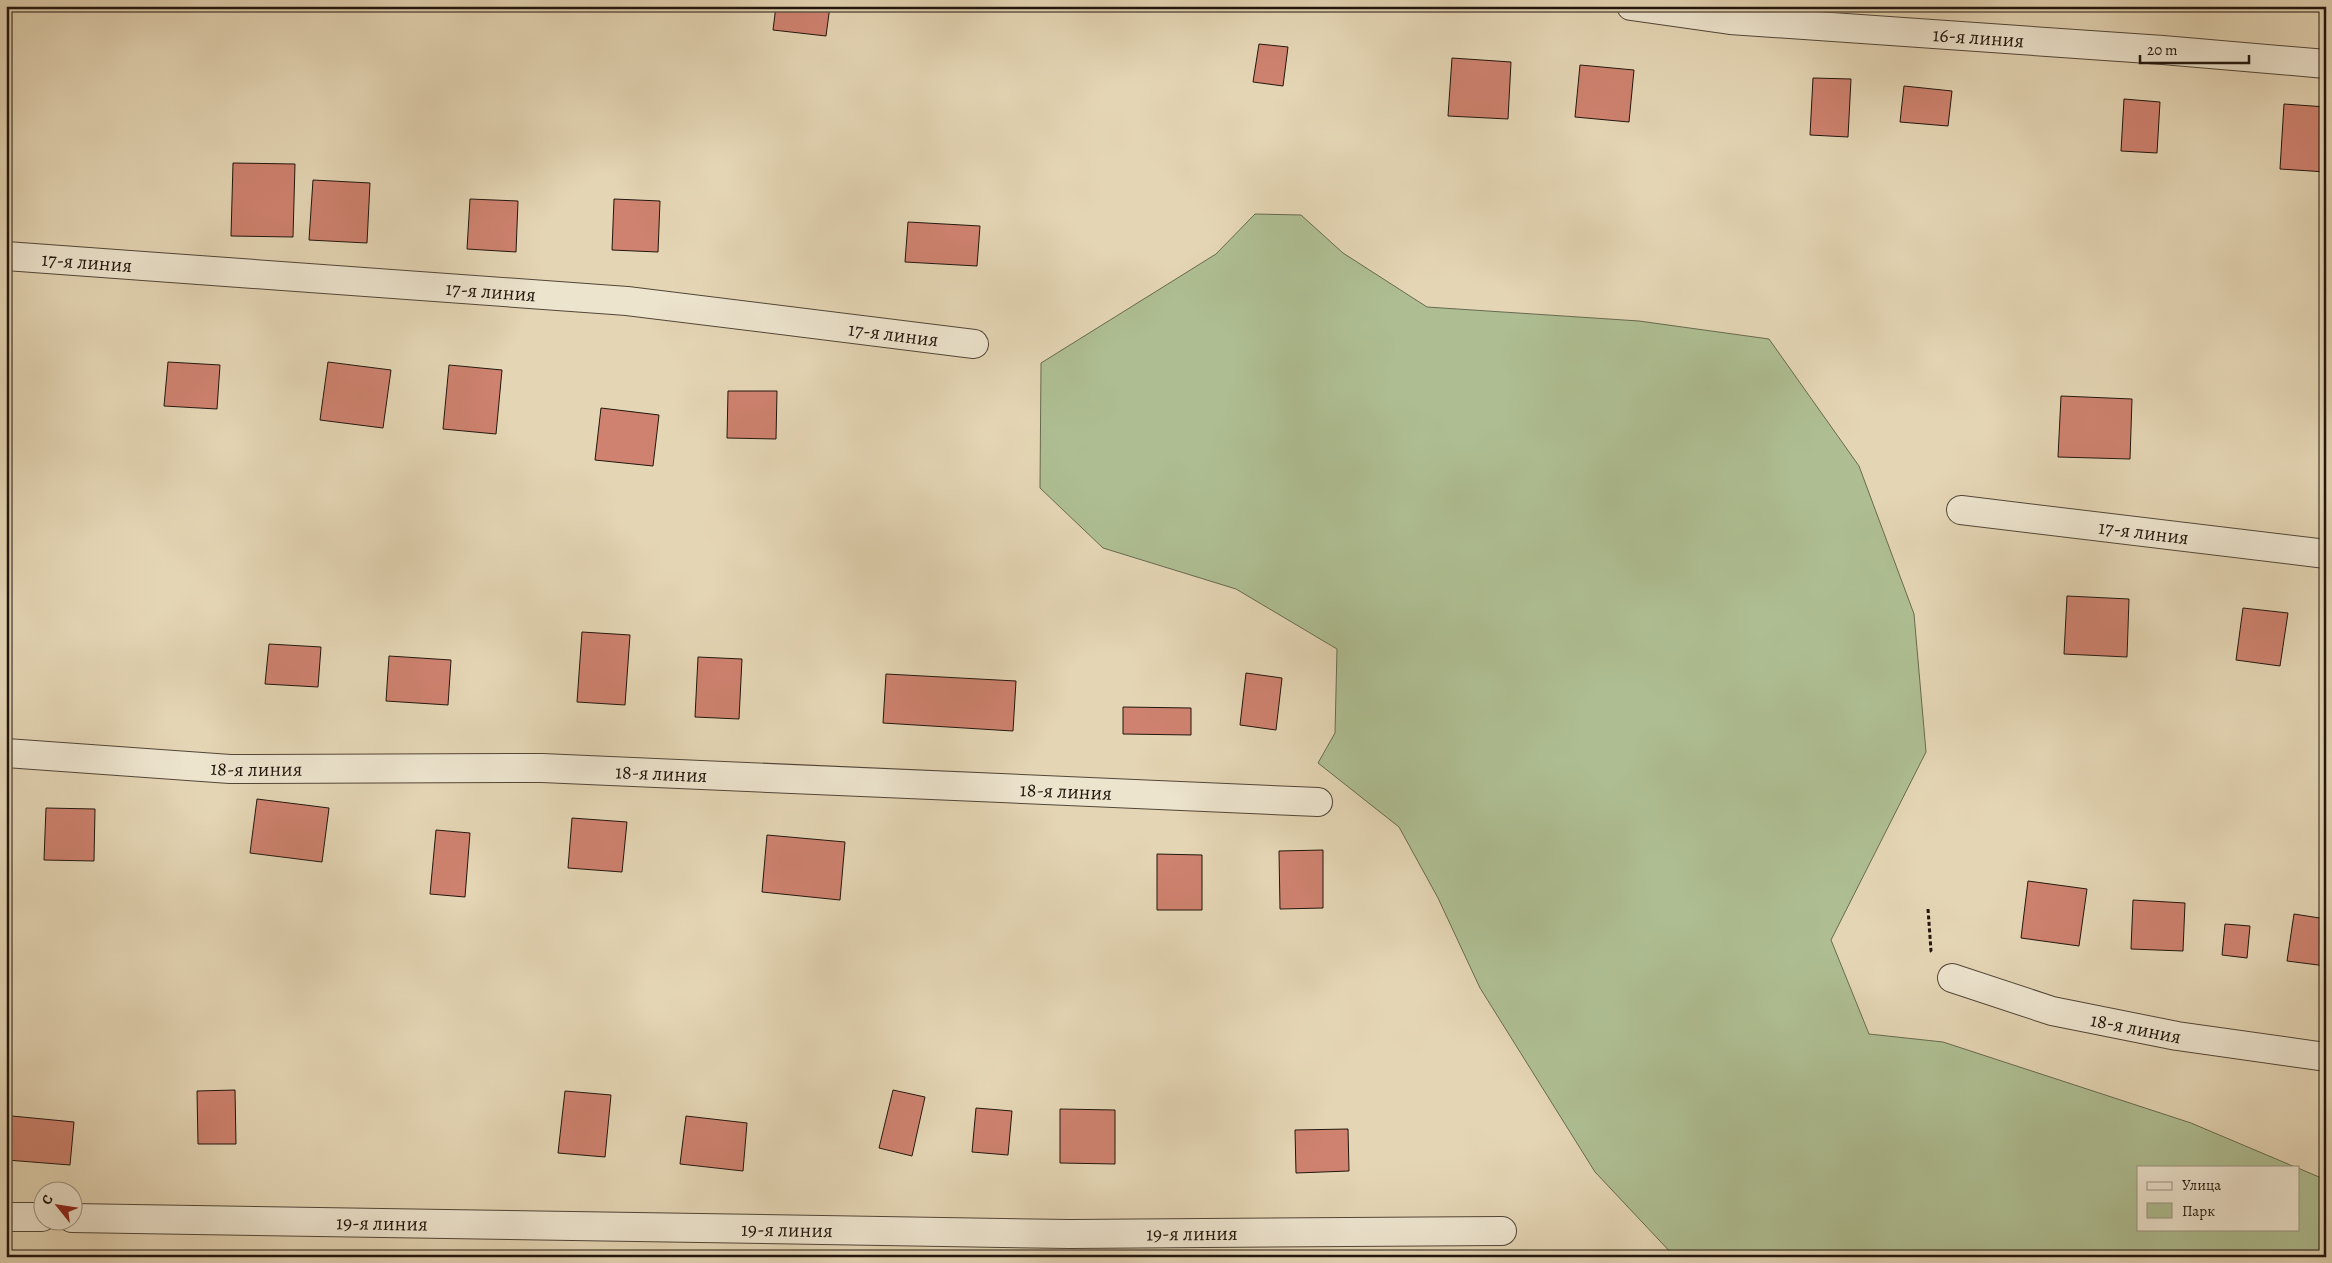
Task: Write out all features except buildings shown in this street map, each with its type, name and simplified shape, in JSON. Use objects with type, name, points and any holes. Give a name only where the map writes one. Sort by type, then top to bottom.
[{"type":"street","name":"16-я линия","points":[[1631,6],[1730,20],[2163,50],[2326,64]]},
{"type":"street","name":"17-я линия","points":[[6,256],[628,301],[974,344]]},
{"type":"street","name":"17-я линия","points":[[1961,510],[2326,554]]},
{"type":"street","name":"18-я линия","points":[[6,752],[230,770],[542,768],[1318,802]]},
{"type":"street","name":"18-я линия","points":[[1952,978],[2052,1012],[2177,1036],[2326,1058]]},
{"type":"street","points":[[6,1217],[32,1217]]},
{"type":"street","name":"19-я линия","points":[[82,1218],[1070,1234],[1502,1231]]},
{"type":"path","points":[[1928,909],[1931,950],[1952,978]]},
{"type":"green space","points":[[1255,214],[1301,215],[1343,253],[1427,307],[1639,321],[1769,339],[1859,466],[1914,614],[1926,752],[1831,940],[1869,1034],[1943,1042],[2191,1123],[2293,1166],[2137,1166],[2137,1230],[2300,1230],[2300,1169],[2326,1180],[2326,1257],[1675,1257],[1595,1172],[1480,988],[1438,898],[1399,827],[1318,763],[1335,733],[1337,649],[1236,589],[1103,548],[1040,488],[1041,363],[1216,254]]}]
